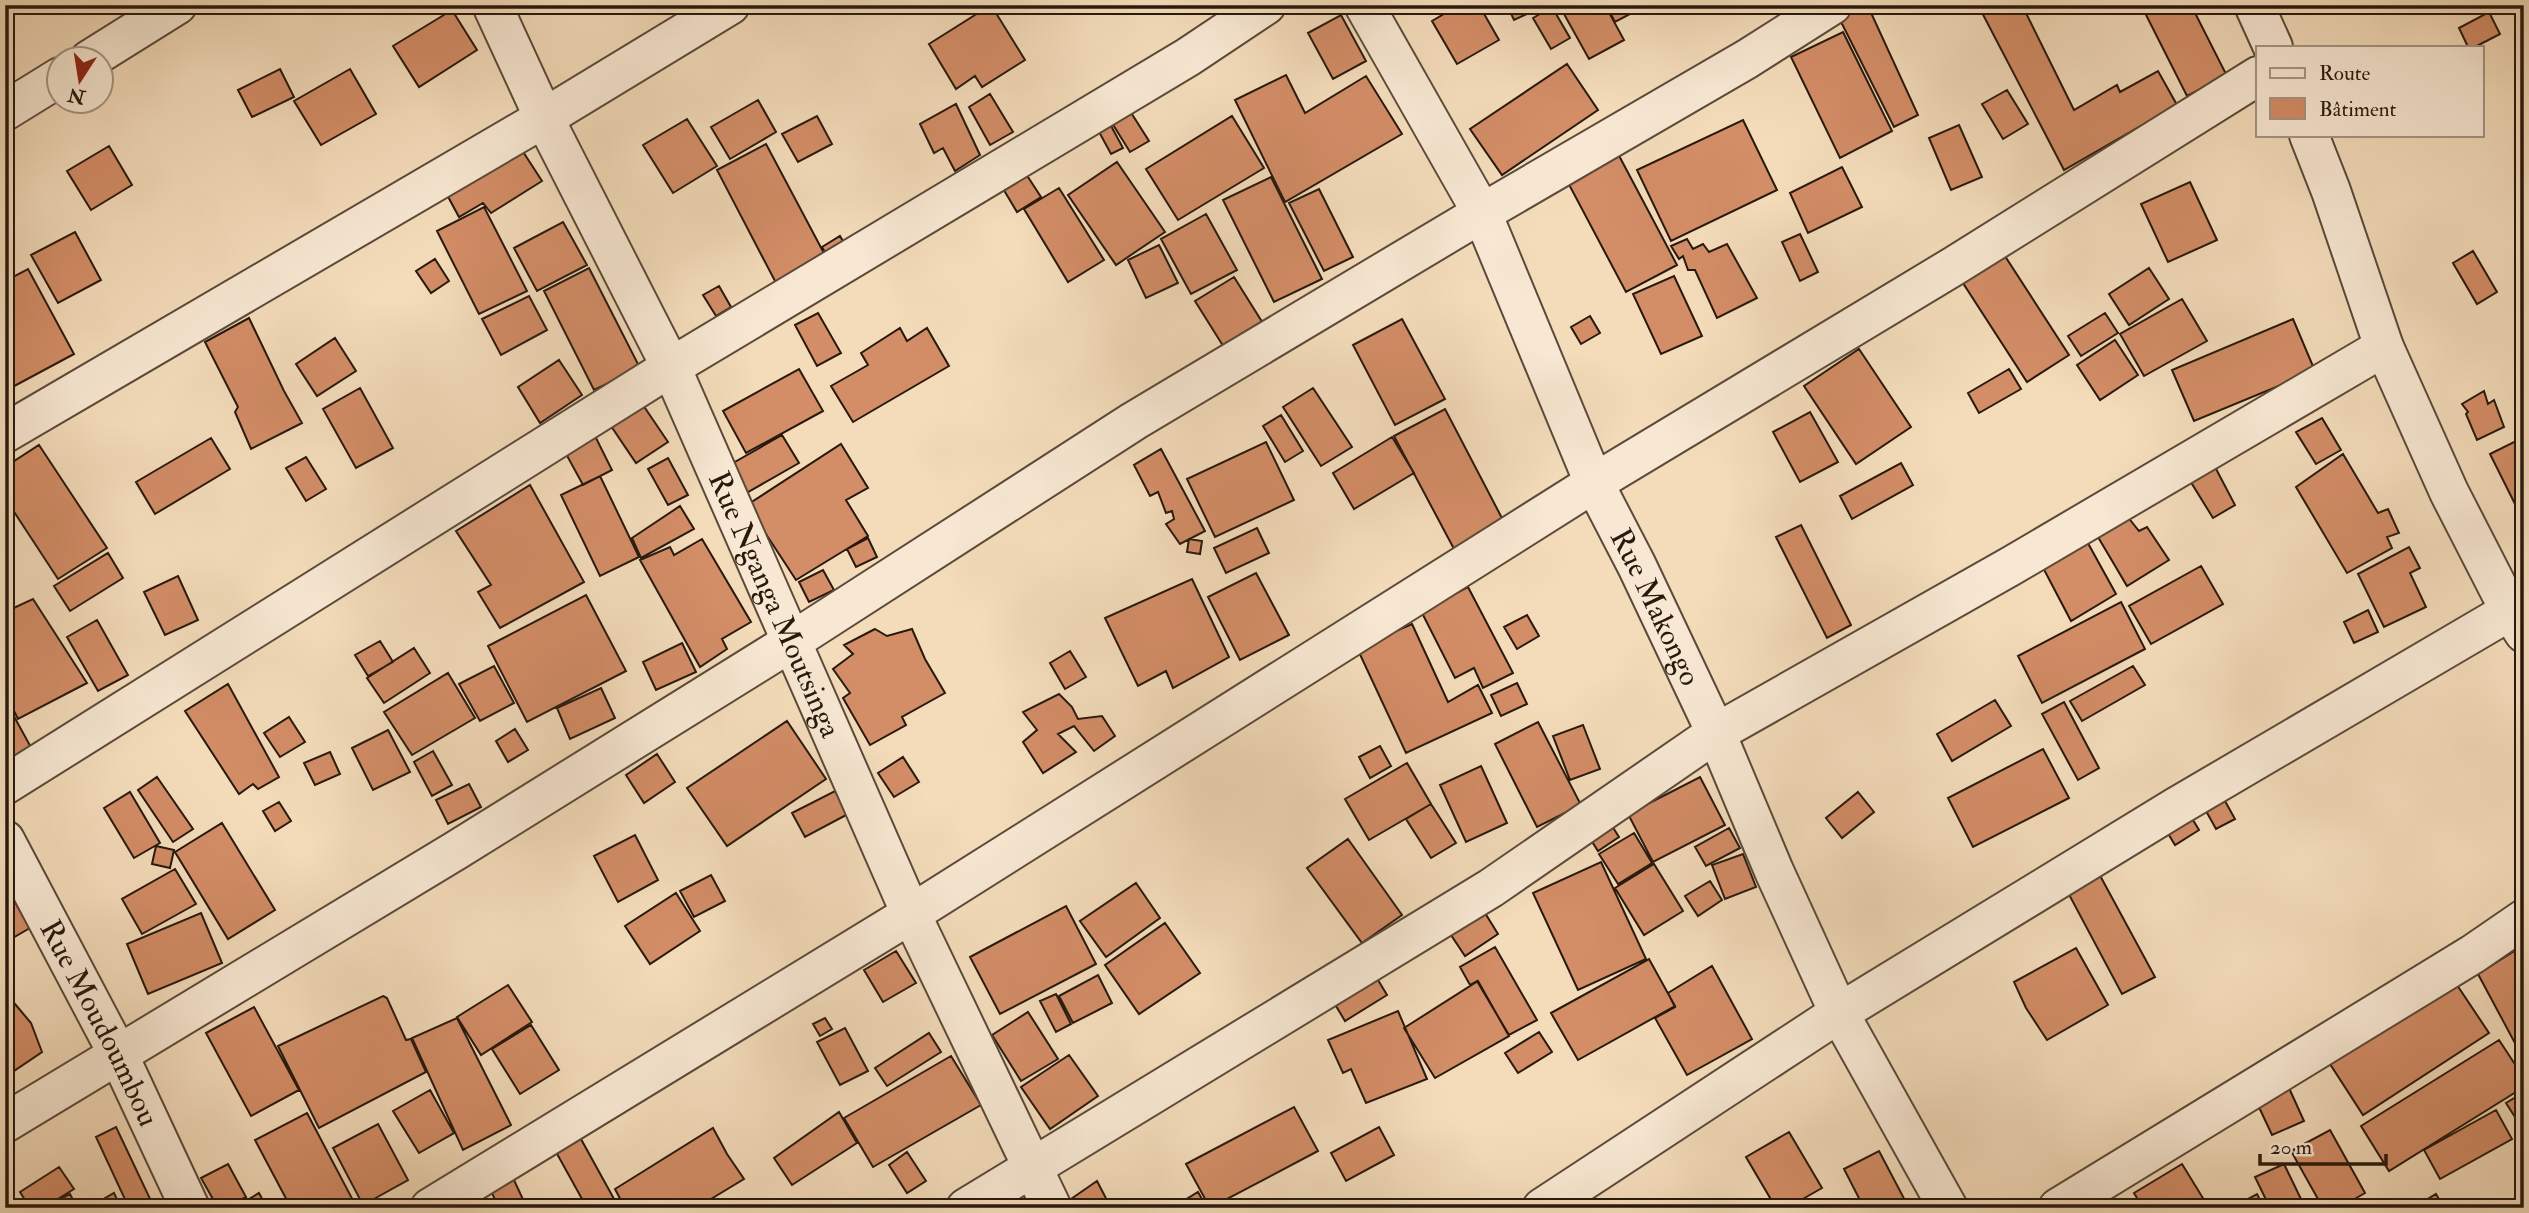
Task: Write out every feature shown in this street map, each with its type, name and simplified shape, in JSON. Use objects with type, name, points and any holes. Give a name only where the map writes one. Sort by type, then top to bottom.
[{"type":"street","points":[[111,46],[177,5]]},
{"type":"street","name":"Rue Nganga Moutsinga","points":[[492,5],[544,118],[671,367],[911,914],[1052,1208]]},
{"type":"street","points":[[5,433],[544,118],[730,5]]},
{"type":"street","points":[[5,785],[671,367],[1188,57],[1266,5]]},
{"type":"street","name":"Rue Makongo","points":[[1364,5],[1482,213],[1594,483],[1637,566],[1716,733],[1774,871],[1839,1013],[1948,1208]]},
{"type":"street","points":[[5,1123],[455,851],[791,642],[1134,421],[1482,213],[1747,59],[1832,5]]},
{"type":"street","points":[[2254,5],[2273,46]]},
{"type":"street","points":[[430,1208],[911,914],[1594,483],[2256,77]]},
{"type":"street","points":[[5,111],[46,86]]},
{"type":"street","points":[[1542,1208],[1839,1013],[2188,800],[2517,622],[2449,492],[2385,347],[2309,136]]},
{"type":"street","points":[[967,1208],[1491,888],[1716,733],[2011,566],[2385,347]]},
{"type":"street","name":"Rue Moudoumbou","points":[[5,840],[119,1056],[191,1208]]},
{"type":"street","points":[[2058,1208],[2473,954],[2524,919]]},
{"type":"building","points":[[991,5],[1025,60],[982,87],[975,76],[956,89],[929,44]]},
{"type":"building","points":[[1459,5],[1479,5],[1499,40],[1457,64],[1432,21]]},
{"type":"building","points":[[1507,5],[1546,5],[1514,20]]},
{"type":"building","points":[[1559,5],[1605,5],[1624,40],[1589,59]]},
{"type":"building","points":[[1606,5],[1647,5],[1615,22]]},
{"type":"building","points":[[1845,5],[1892,5],[1872,15],[1918,115],[1894,127],[1835,10]]},
{"type":"building","points":[[1978,5],[2022,5],[2074,110],[2117,85],[2120,92],[2158,71],[2177,105],[2064,170]]},
{"type":"building","points":[[2141,5],[2191,5],[2227,76],[2187,96]]},
{"type":"building","points":[[1552,7],[1570,38],[1551,49],[1533,18]]},
{"type":"building","points":[[452,10],[477,50],[419,87],[393,46]]},
{"type":"building","points":[[2489,12],[2500,34],[2477,46],[2468,46],[2459,28]]},
{"type":"building","points":[[1341,15],[1366,61],[1333,79],[1308,33]]},
{"type":"building","points":[[1843,32],[1892,131],[1840,158],[1791,57]]},
{"type":"building","points":[[1567,64],[1598,110],[1502,175],[1470,129]]},
{"type":"building","points":[[280,69],[294,97],[252,117],[238,90]]},
{"type":"building","points":[[350,69],[376,114],[321,145],[294,101]]},
{"type":"building","points":[[1286,75],[1305,113],[1366,76],[1402,134],[1285,202],[1235,100]]},
{"type":"building","points":[[2007,90],[2028,124],[2003,139],[1982,104]]},
{"type":"building","points":[[990,94],[1013,132],[990,145],[969,107]]},
{"type":"building","points":[[758,100],[776,132],[730,159],[711,127]]},
{"type":"building","points":[[956,104],[980,155],[955,171],[943,148],[934,153],[920,124]]},
{"type":"building","points":[[1130,111],[1149,141],[1130,152],[1112,123]]},
{"type":"building","points":[[817,116],[832,144],[798,162],[782,134]]},
{"type":"building","points":[[1232,116],[1264,168],[1178,220],[1146,169]]},
{"type":"building","points":[[687,119],[717,166],[673,193],[643,145]]},
{"type":"building","points":[[1743,120],[1777,190],[1671,241],[1637,170]]},
{"type":"building","points":[[1110,124],[1123,148],[1111,154],[1098,130]]},
{"type":"building","points":[[1959,125],[1982,177],[1951,190],[1929,138]]},
{"type":"building","points":[[518,144],[542,181],[491,213],[483,203],[459,217],[445,191]]},
{"type":"building","points":[[766,144],[826,257],[776,283],[717,170]]},
{"type":"building","points":[[109,146],[132,185],[91,210],[67,171]]},
{"type":"building","points":[[1616,150],[1677,265],[1626,292],[1565,177]]},
{"type":"building","points":[[1117,162],[1165,232],[1116,265],[1068,195]]},
{"type":"building","points":[[1842,167],[1862,207],[1808,233],[1790,193]]},
{"type":"building","points":[[1026,174],[1041,197],[1017,212],[1002,187]]},
{"type":"building","points":[[1271,177],[1322,279],[1274,302],[1223,200]]},
{"type":"building","points":[[2190,182],[2217,240],[2168,262],[2141,204]]},
{"type":"building","points":[[1059,188],[1104,260],[1068,282],[1024,209]]},
{"type":"building","points":[[1319,189],[1353,257],[1324,271],[1289,203]]},
{"type":"building","points":[[484,207],[527,291],[479,314],[437,231]]},
{"type":"building","points":[[1206,214],[1237,270],[1191,294],[1161,239]]},
{"type":"building","points":[[563,222],[587,265],[537,291],[514,248]]},
{"type":"building","points":[[75,232],[101,280],[58,303],[31,255]]},
{"type":"building","points":[[1800,234],[1818,272],[1800,281],[1782,242]]},
{"type":"building","points":[[840,236],[847,248],[829,259],[822,247]]},
{"type":"building","points":[[1687,239],[1693,249],[1703,244],[1709,252],[1727,244],[1757,298],[1717,318],[1695,270],[1688,270],[1683,256],[1679,259],[1671,246]]},
{"type":"building","points":[[1159,245],[1178,283],[1146,298],[1128,260]]},
{"type":"building","points":[[2473,251],[2497,292],[2477,304],[2453,263]]},
{"type":"building","points":[[2003,253],[2069,355],[2027,382],[1961,280]]},
{"type":"building","points":[[435,259],[449,281],[431,293],[416,271]]},
{"type":"building","points":[[589,268],[640,368],[594,390],[544,291]]},
{"type":"building","points":[[2149,268],[2169,299],[2129,325],[2109,294]]},
{"type":"building","points":[[28,269],[74,354],[5,391],[5,281]]},
{"type":"building","points":[[1674,276],[1702,336],[1661,354],[1633,294]]},
{"type":"building","points":[[1234,277],[1264,325],[1225,349],[1195,301]]},
{"type":"building","points":[[719,286],[731,307],[716,316],[703,295]]},
{"type":"building","points":[[529,296],[547,330],[501,355],[482,319]]},
{"type":"building","points":[[2182,299],[2207,341],[2144,376],[2120,334]]},
{"type":"building","points":[[818,313],[841,353],[817,366],[795,325]]},
{"type":"building","points":[[2105,313],[2118,333],[2081,356],[2068,336]]},
{"type":"building","points":[[1590,316],[1600,333],[1581,344],[1571,327]]},
{"type":"building","points":[[249,318],[302,423],[251,449],[235,412],[238,407],[205,342]]},
{"type":"building","points":[[1402,319],[1445,399],[1395,425],[1353,345]]},
{"type":"building","points":[[2293,319],[2315,371],[2194,421],[2172,370]]},
{"type":"building","points":[[900,328],[907,341],[927,328],[949,366],[853,422],[831,386],[868,365],[861,353]]},
{"type":"building","points":[[335,338],[356,371],[317,396],[296,364]]},
{"type":"building","points":[[2115,340],[2138,375],[2100,400],[2077,365]]},
{"type":"building","points":[[1859,349],[1911,427],[1856,464],[1804,386]]},
{"type":"building","points":[[559,360],[582,395],[540,423],[518,387]]},
{"type":"building","points":[[799,369],[823,411],[746,453],[723,411]]},
{"type":"building","points":[[2009,369],[2021,389],[1979,413],[1968,393]]},
{"type":"building","points":[[360,388],[393,448],[356,468],[323,409]]},
{"type":"building","points":[[1313,388],[1352,447],[1321,466],[1283,407]]},
{"type":"building","points":[[2484,391],[2488,404],[2494,400],[2504,427],[2477,440],[2466,414],[2468,412],[2462,404]]},
{"type":"building","points":[[643,405],[668,442],[636,463],[611,426]]},
{"type":"building","points":[[1445,409],[1504,522],[1454,549],[1394,436]]},
{"type":"building","points":[[1810,412],[1838,462],[1800,482],[1773,432]]},
{"type":"building","points":[[1281,415],[1303,451],[1285,462],[1263,426]]},
{"type":"building","points":[[2322,418],[2341,450],[2316,464],[2296,432]]},
{"type":"building","points":[[782,435],[799,463],[743,495],[726,467]]},
{"type":"building","points":[[595,436],[612,470],[583,485],[565,452]]},
{"type":"building","points":[[1392,437],[1414,473],[1354,509],[1333,473]]},
{"type":"building","points":[[2524,437],[2524,504],[2517,508],[2490,454]]},
{"type":"building","points":[[211,438],[230,469],[155,514],[136,482]]},
{"type":"building","points":[[1266,442],[1294,500],[1215,537],[1187,479]]},
{"type":"building","points":[[841,444],[868,488],[846,500],[868,536],[796,580],[747,505]]},
{"type":"building","points":[[39,445],[107,548],[58,579],[5,498],[5,467]]},
{"type":"building","points":[[1161,449],[1205,531],[1180,544],[1166,524],[1174,519],[1172,511],[1166,513],[1158,492],[1150,496],[1134,465]]},
{"type":"building","points":[[2343,454],[2378,513],[2388,509],[2399,533],[2387,537],[2392,548],[2347,573],[2296,487]]},
{"type":"building","points":[[306,457],[326,489],[306,501],[286,468]]},
{"type":"building","points":[[668,458],[688,495],[668,505],[648,469]]},
{"type":"building","points":[[1901,463],[1913,485],[1852,519],[1840,496]]},
{"type":"building","points":[[2214,465],[2235,505],[2213,518],[2189,479]]},
{"type":"building","points":[[600,476],[639,557],[600,576],[561,495]]},
{"type":"building","points":[[530,485],[584,582],[500,628],[478,592],[491,585],[456,531]]},
{"type":"building","points":[[680,506],[694,529],[641,558],[632,538]]},
{"type":"building","points":[[2127,516],[2139,531],[2147,527],[2169,560],[2127,586],[2095,532]]},
{"type":"building","points":[[1801,525],[1851,625],[1827,638],[1776,537]]},
{"type":"building","points":[[1257,528],[1269,553],[1226,573],[1214,548]]},
{"type":"building","points":[[2084,536],[2116,594],[2071,621],[2040,562]]},
{"type":"building","points":[[868,538],[877,557],[856,567],[847,549]]},
{"type":"building","points":[[702,539],[751,622],[722,639],[727,649],[700,667],[640,560],[670,547],[674,555]]},
{"type":"building","points":[[1189,539],[1202,541],[1200,554],[1187,552]]},
{"type":"building","points":[[2409,547],[2420,568],[2410,573],[2426,607],[2384,627],[2358,574]]},
{"type":"building","points":[[108,553],[123,578],[70,611],[54,586]]},
{"type":"building","points":[[2201,566],[2223,604],[2151,644],[2129,606]]},
{"type":"building","points":[[823,570],[834,590],[809,602],[799,582]]},
{"type":"building","points":[[1256,573],[1289,635],[1240,660],[1208,597]]},
{"type":"building","points":[[178,576],[198,620],[165,635],[144,592]]},
{"type":"building","points":[[1192,579],[1229,657],[1173,688],[1166,671],[1138,686],[1105,618]]},
{"type":"building","points":[[1468,587],[1513,673],[1483,688],[1474,668],[1455,678],[1421,611]]},
{"type":"building","points":[[586,595],[626,671],[527,722],[488,646]]},
{"type":"building","points":[[33,599],[87,683],[18,719],[5,693],[5,677],[9,675],[5,668],[5,612]]},
{"type":"building","points":[[2121,602],[2145,649],[2042,703],[2018,656]]},
{"type":"building","points":[[2368,610],[2378,632],[2354,643],[2344,622]]},
{"type":"building","points":[[1527,615],[1539,636],[1517,649],[1504,627]]},
{"type":"building","points":[[97,620],[128,675],[98,691],[67,637]]},
{"type":"building","points":[[1412,624],[1448,702],[1478,685],[1492,713],[1406,753],[1357,648]]},
{"type":"building","points":[[875,629],[887,636],[912,629],[925,659],[945,693],[902,717],[906,725],[870,745],[843,698],[850,693],[833,669],[853,654],[844,645]]},
{"type":"building","points":[[380,641],[393,662],[368,676],[355,655]]},
{"type":"building","points":[[682,643],[696,672],[656,690],[643,662]]},
{"type":"building","points":[[414,648],[430,673],[384,703],[367,678]]},
{"type":"building","points":[[1070,651],[1086,677],[1065,689],[1050,663]]},
{"type":"building","points":[[494,666],[514,703],[480,721],[459,684]]},
{"type":"building","points":[[2133,666],[2145,685],[2082,721],[2070,701]]},
{"type":"building","points":[[448,673],[475,718],[412,755],[384,712]]},
{"type":"building","points":[[1517,683],[1527,704],[1501,716],[1491,695]]},
{"type":"building","points":[[228,684],[279,777],[258,789],[253,784],[239,794],[185,711]]},
{"type":"building","points":[[601,688],[615,718],[570,739],[557,708]]},
{"type":"building","points":[[1059,694],[1072,707],[1078,719],[1102,716],[1115,736],[1094,751],[1074,726],[1058,734],[1076,752],[1043,773],[1023,742],[1037,730],[1023,712]]},
{"type":"building","points":[[5,700],[33,751],[5,766]]},
{"type":"building","points":[[1995,700],[2011,726],[1952,761],[1937,734]]},
{"type":"building","points":[[2064,702],[2099,768],[2078,780],[2042,714]]},
{"type":"building","points":[[289,717],[305,742],[280,757],[264,733]]},
{"type":"building","points":[[787,721],[826,779],[727,846],[687,788]]},
{"type":"building","points":[[1538,722],[1581,805],[1537,827],[1495,744]]},
{"type":"building","points":[[1583,725],[1600,769],[1570,780],[1553,736]]},
{"type":"building","points":[[515,729],[528,750],[508,762],[496,741]]},
{"type":"building","points":[[388,730],[410,772],[373,790],[352,748]]},
{"type":"building","points":[[1380,746],[1391,766],[1370,778],[1359,757]]},
{"type":"building","points":[[2043,749],[2069,798],[1973,847],[1948,798]]},
{"type":"building","points":[[433,751],[452,785],[432,796],[414,762]]},
{"type":"building","points":[[330,752],[340,774],[315,785],[304,763]]},
{"type":"building","points":[[657,754],[675,782],[644,803],[626,775]]},
{"type":"building","points":[[903,757],[919,782],[894,797],[878,773]]},
{"type":"building","points":[[1407,763],[1431,804],[1369,840],[1345,799]]},
{"type":"building","points":[[1481,766],[1507,823],[1466,842],[1440,785]]},
{"type":"building","points":[[157,777],[193,829],[173,842],[138,790]]},
{"type":"building","points":[[1700,777],[1725,825],[1653,862],[1628,814]]},
{"type":"building","points":[[469,784],[481,807],[448,824],[436,800]]},
{"type":"building","points":[[835,791],[848,814],[805,837],[792,813]]},
{"type":"building","points":[[130,792],[160,843],[134,858],[104,808]]},
{"type":"building","points":[[1858,792],[1874,812],[1842,838],[1826,818]]},
{"type":"building","points":[[2225,801],[2235,819],[2216,829],[2206,811]]},
{"type":"building","points":[[279,802],[291,821],[275,831],[263,811]]},
{"type":"building","points":[[1431,804],[1456,843],[1431,858],[1406,819]]},
{"type":"building","points":[[2187,810],[2199,830],[2175,845],[2163,825]]},
{"type":"building","points":[[222,823],[275,910],[228,939],[175,852]]},
{"type":"building","points":[[1612,826],[1619,837],[1598,851],[1591,840]]},
{"type":"building","points":[[1729,828],[1740,848],[1706,866],[1695,847]]},
{"type":"building","points":[[1634,833],[1652,863],[1618,884],[1599,854]]},
{"type":"building","points":[[635,835],[658,880],[618,902],[594,856]]},
{"type":"building","points":[[1348,839],[1402,915],[1362,943],[1307,868]]},
{"type":"building","points":[[156,846],[174,850],[170,868],[152,864]]},
{"type":"building","points":[[1743,854],[1756,887],[1725,899],[1712,865]]},
{"type":"building","points":[[1601,862],[1646,959],[1578,990],[1533,893]]},
{"type":"building","points":[[1654,864],[1683,911],[1644,935],[1615,888]]},
{"type":"building","points":[[175,869],[196,904],[142,934],[122,899]]},
{"type":"building","points":[[2097,870],[2155,977],[2122,994],[2065,887]]},
{"type":"building","points":[[711,875],[725,901],[694,917],[680,891]]},
{"type":"building","points":[[1710,881],[1722,900],[1698,916],[1685,896]]},
{"type":"building","points":[[1136,883],[1160,918],[1106,957],[1080,921]]},
{"type":"building","points":[[676,893],[700,931],[650,964],[625,926]]},
{"type":"building","points":[[12,897],[30,928],[11,939],[5,930],[5,901]]},
{"type":"building","points":[[1066,906],[1096,964],[1000,1014],[970,957]]},
{"type":"building","points":[[201,913],[222,963],[148,994],[127,944]]},
{"type":"building","points":[[1485,913],[1498,934],[1465,956],[1451,935]]},
{"type":"building","points":[[1165,923],[1200,973],[1139,1014],[1105,965]]},
{"type":"building","points":[[2524,945],[2524,1060],[2478,974]]},
{"type":"building","points":[[1495,947],[1537,1020],[1509,1035],[1477,981],[1470,985],[1460,967]]},
{"type":"building","points":[[2076,948],[2108,1005],[2047,1040],[2026,1008],[2014,982]]},
{"type":"building","points":[[896,951],[916,983],[883,1002],[864,970]]},
{"type":"building","points":[[1649,959],[1675,1006],[1578,1060],[1551,1013]]},
{"type":"building","points":[[1712,966],[1752,1039],[1687,1075],[1655,1018],[1675,1007],[1668,993]]},
{"type":"building","points":[[1372,970],[1387,995],[1345,1021],[1330,996]]},
{"type":"building","points":[[1098,975],[1112,1003],[1073,1023],[1059,996]]},
{"type":"building","points":[[1478,981],[1509,1036],[1435,1078],[1404,1028]]},
{"type":"building","points":[[2455,982],[2489,1033],[2363,1115],[2330,1064]]},
{"type":"building","points":[[508,985],[532,1022],[481,1055],[457,1017]]},
{"type":"building","points":[[1056,994],[1071,1024],[1056,1032],[1040,1001]]},
{"type":"building","points":[[383,996],[387,998],[406,1040],[411,1039],[426,1072],[319,1128],[278,1046]]},
{"type":"building","points":[[15,1004],[31,1023],[42,1052],[5,1077],[5,1010]]},
{"type":"building","points":[[254,1007],[299,1090],[251,1116],[206,1033]]},
{"type":"building","points":[[1398,1011],[1427,1079],[1366,1103],[1351,1069],[1343,1073],[1328,1040]]},
{"type":"building","points":[[1028,1012],[1058,1059],[1021,1081],[992,1035]]},
{"type":"building","points":[[457,1018],[511,1125],[463,1150],[412,1038]]},
{"type":"building","points":[[825,1018],[832,1029],[820,1036],[813,1024]]},
{"type":"building","points":[[531,1025],[559,1070],[520,1094],[492,1049]]},
{"type":"building","points":[[845,1028],[868,1071],[840,1085],[817,1042]]},
{"type":"building","points":[[1539,1032],[1552,1052],[1518,1073],[1505,1053]]},
{"type":"building","points":[[929,1033],[941,1052],[887,1086],[875,1068]]},
{"type":"building","points":[[2499,1040],[2524,1078],[2524,1087],[2389,1171],[2361,1126]]},
{"type":"building","points":[[1069,1055],[1098,1096],[1050,1129],[1021,1087]]},
{"type":"building","points":[[951,1056],[981,1105],[873,1167],[844,1118]]},
{"type":"building","points":[[2289,1088],[2304,1121],[2272,1135],[2257,1103]]},
{"type":"building","points":[[430,1090],[454,1133],[419,1153],[393,1111]]},
{"type":"building","points":[[2524,1092],[2524,1131],[2506,1103]]},
{"type":"building","points":[[1294,1107],[1318,1151],[1210,1208],[1186,1164]]},
{"type":"building","points":[[2496,1110],[2512,1139],[2440,1179],[2424,1150]]},
{"type":"building","points":[[839,1112],[857,1143],[792,1185],[774,1158]]},
{"type":"building","points":[[307,1113],[357,1208],[291,1208],[255,1140]]},
{"type":"building","points":[[378,1124],[408,1180],[363,1205],[333,1148]]},
{"type":"building","points":[[116,1127],[152,1203],[141,1208],[129,1208],[96,1137]]},
{"type":"building","points":[[1379,1127],[1394,1155],[1346,1181],[1331,1153]]},
{"type":"building","points":[[713,1128],[744,1179],[696,1208],[625,1208],[615,1189]]},
{"type":"building","points":[[576,1130],[619,1208],[587,1208],[551,1143]]},
{"type":"building","points":[[2330,1130],[2365,1193],[2339,1208],[2323,1208],[2291,1151]]},
{"type":"building","points":[[1789,1132],[1822,1188],[1787,1208],[1776,1208],[1746,1157]]},
{"type":"building","points":[[1879,1151],[1909,1208],[1864,1208],[1844,1169]]},
{"type":"building","points":[[907,1152],[926,1181],[907,1193],[889,1165]]},
{"type":"building","points":[[228,1164],[246,1197],[225,1208],[218,1208],[201,1178]]},
{"type":"building","points":[[2182,1164],[2209,1208],[2143,1208],[2134,1193]]},
{"type":"building","points":[[2284,1164],[2301,1199],[2283,1208],[2270,1208],[2255,1177]]},
{"type":"building","points":[[59,1167],[74,1189],[43,1208],[30,1208],[20,1192]]},
{"type":"building","points":[[513,1178],[527,1208],[499,1208],[490,1189]]},
{"type":"building","points":[[1097,1181],[1111,1208],[1076,1208],[1071,1199]]},
{"type":"building","points":[[1198,1192],[1207,1208],[1172,1208]]},
{"type":"building","points":[[114,1193],[121,1208],[88,1208]]},
{"type":"building","points":[[259,1193],[267,1208],[234,1208]]},
{"type":"building","points":[[70,1194],[77,1208],[45,1208]]},
{"type":"building","points":[[2257,1194],[2264,1208],[2236,1208],[2235,1206]]},
{"type":"building","points":[[2436,1194],[2444,1208],[2413,1208]]}]
